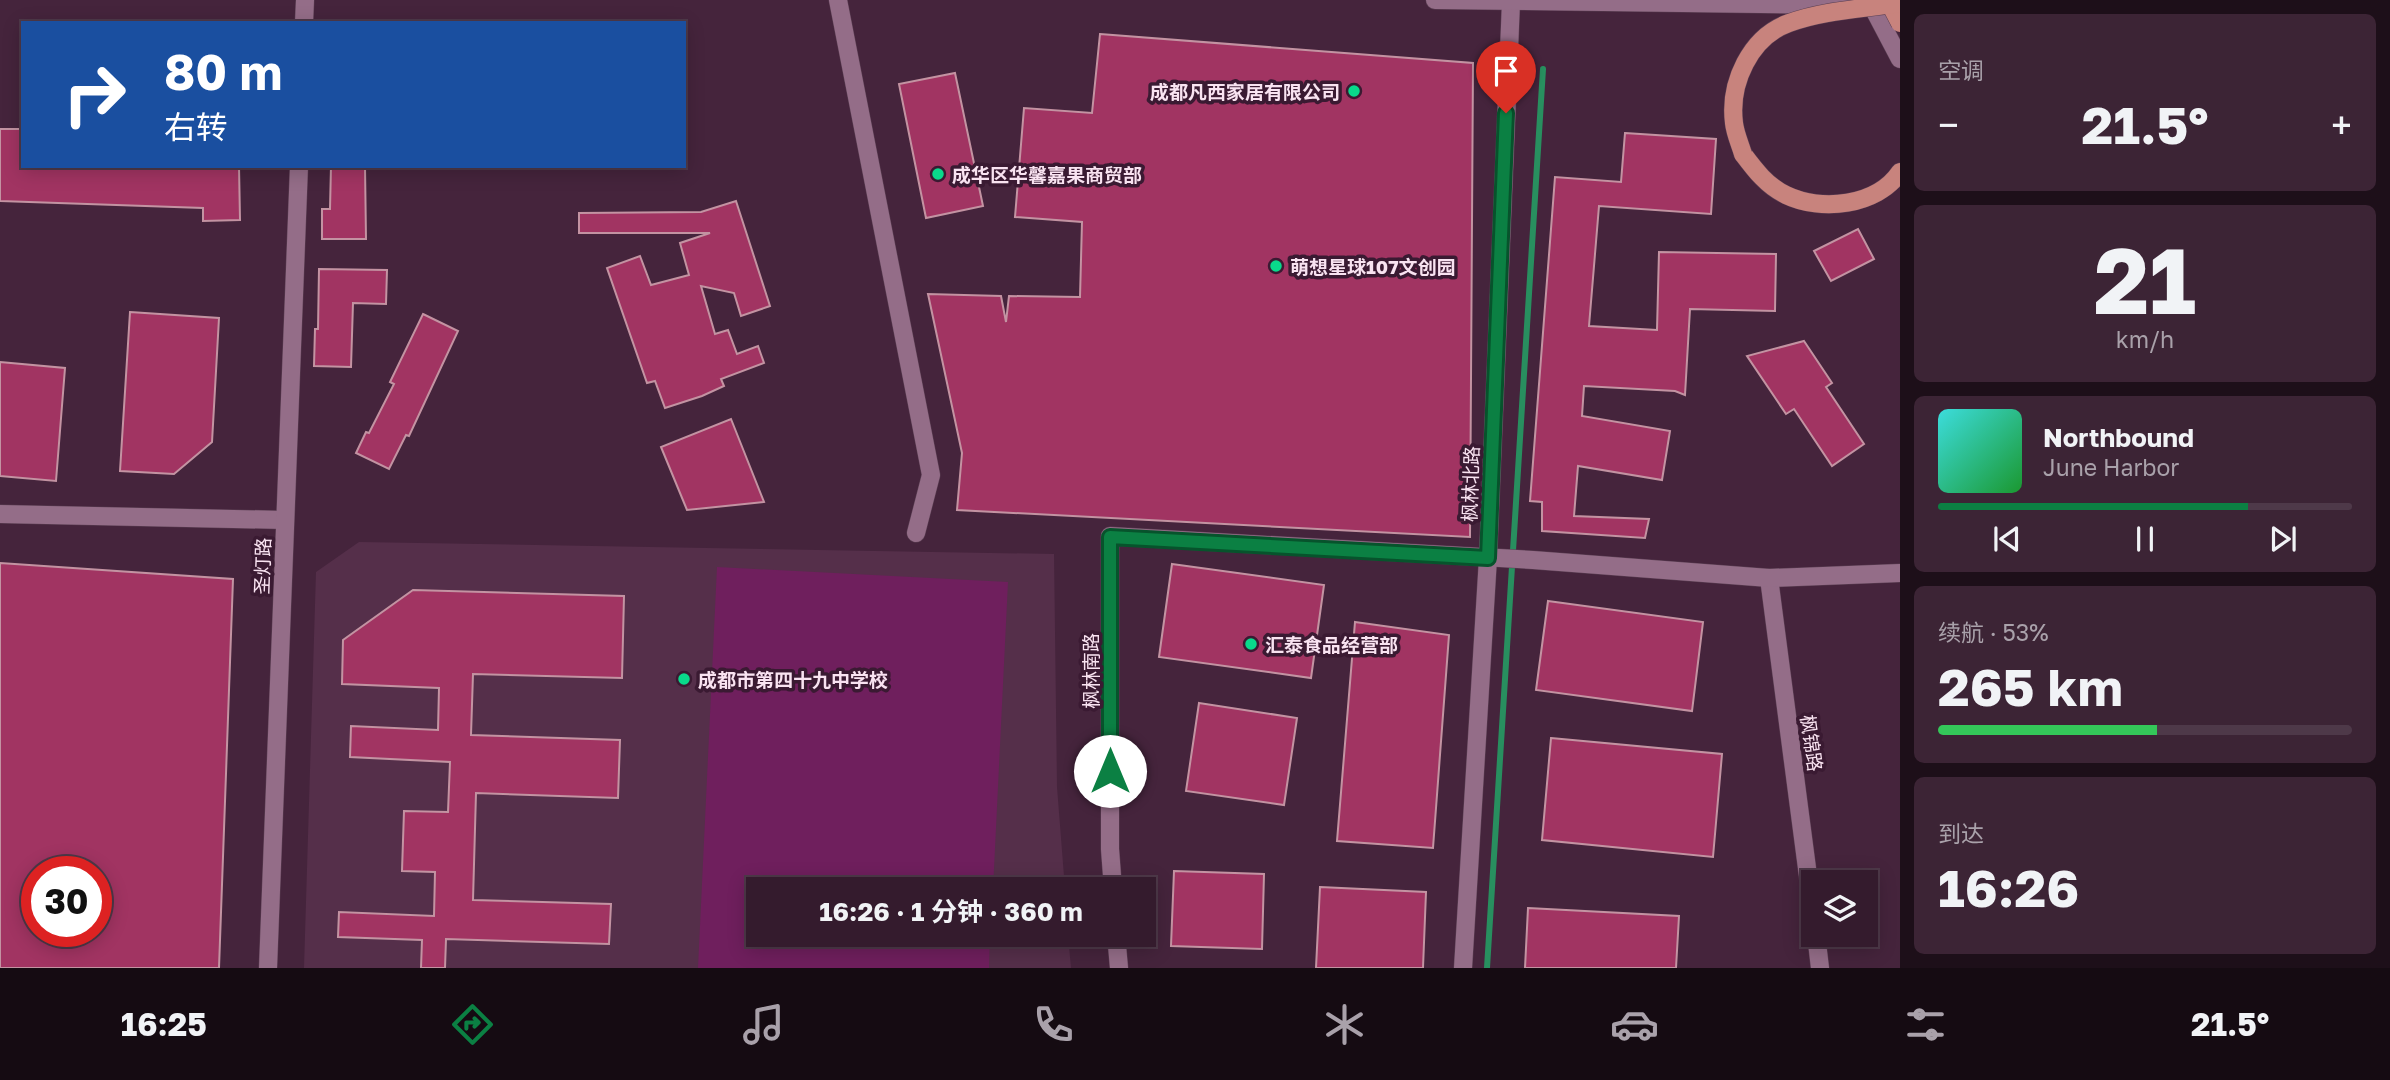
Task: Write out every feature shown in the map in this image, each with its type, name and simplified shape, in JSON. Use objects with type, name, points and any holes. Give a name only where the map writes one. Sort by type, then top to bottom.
[{"type":"main road","points":[[1898,1],[1787,23],[1760,42],[1742,67],[1733,95],[1734,125],[1743,153],[1761,178],[1786,195],[1814,204],[1844,204],[1873,194],[1900,172]]},
{"type":"main road","points":[[1876,2],[1900,23]]},
{"type":"street","points":[[304,21],[305,0]]},
{"type":"street","points":[[838,0],[931,475],[916,533]]},
{"type":"street","points":[[1435,0],[1898,1]]},
{"type":"street","name":"枫林北路","points":[[1463,968],[1495,559],[1511,2]]},
{"type":"street","points":[[1876,2],[1900,59]]},
{"type":"street","name":"圣灯路","points":[[268,968],[299,168]]},
{"type":"street","points":[[0,514],[284,520]]},
{"type":"street","name":"枫林南路","points":[[1112,877],[1110,537],[1495,559]]},
{"type":"street","points":[[1495,559],[1769,578],[1900,573]]},
{"type":"street","name":"枫锦路","points":[[1769,578],[1807,870]]},
{"type":"street","points":[[1117,947],[1119,968]]},
{"type":"street","points":[[1818,947],[1820,968]]},
{"type":"shaded area","name":"成都市第四十九中学校","points":[[359,542],[1054,554],[1057,787],[1064,877],[746,877],[746,947],[1069,947],[1071,968],[304,968],[316,572]]},
{"type":"shaded area","points":[[717,567],[1008,582],[994,877],[746,877],[746,947],[990,947],[989,968],[698,968]]},
{"type":"building","name":"萌想星球107文创园","points":[[1100,34],[1473,63],[1470,537],[957,510],[962,453],[928,294],[1001,296],[1006,322],[1009,296],[1080,297],[1082,222],[1015,217],[1024,108],[1092,113]]},
{"type":"building","points":[[955,73],[983,206],[926,218],[899,84]]},
{"type":"building","points":[[0,129],[21,129],[21,168],[239,168],[240,220],[203,221],[203,208],[0,201]]},
{"type":"building","points":[[1625,133],[1716,139],[1711,214],[1599,206],[1589,326],[1657,330],[1659,252],[1776,254],[1775,311],[1690,309],[1685,395],[1675,391],[1584,386],[1582,416],[1670,431],[1662,480],[1578,466],[1574,516],[1649,519],[1645,538],[1542,531],[1542,502],[1530,501],[1555,177],[1621,182]]},
{"type":"building","points":[[331,168],[365,168],[366,239],[322,239],[322,209],[330,209]]},
{"type":"building","points":[[736,201],[770,306],[741,316],[734,293],[701,286],[715,334],[728,330],[737,354],[758,346],[764,363],[721,379],[724,386],[702,396],[665,408],[655,381],[647,383],[607,268],[640,256],[651,285],[689,275],[680,243],[710,233],[579,233],[579,213],[701,212]]},
{"type":"building","points":[[1858,229],[1874,259],[1831,281],[1814,251]]},
{"type":"building","points":[[319,269],[387,270],[386,304],[353,303],[351,367],[314,366]]},
{"type":"building","points":[[130,312],[219,318],[212,442],[174,474],[120,471]]},
{"type":"building","points":[[423,314],[458,331],[409,436],[406,435],[389,469],[356,453],[394,384],[390,382]]},
{"type":"building","points":[[1804,341],[1832,383],[1826,387],[1864,444],[1832,466],[1794,409],[1786,414],[1747,356]]},
{"type":"building","points":[[0,362],[65,368],[56,481],[0,476]]},
{"type":"building","points":[[731,419],[764,502],[687,510],[661,447]]},
{"type":"building","points":[[0,563],[233,579],[219,968],[0,968]]},
{"type":"building","points":[[1172,564],[1324,585],[1311,678],[1159,657]]},
{"type":"building","points":[[413,590],[624,596],[622,678],[473,674],[471,735],[620,740],[618,798],[476,793],[473,900],[611,904],[609,944],[446,939],[445,968],[421,968],[422,940],[338,937],[339,912],[434,916],[435,872],[402,871],[404,811],[448,812],[450,762],[350,757],[351,726],[438,730],[439,688],[342,684],[343,640]]},
{"type":"building","points":[[1548,601],[1703,622],[1692,711],[1536,690]]},
{"type":"building","points":[[1355,622],[1449,635],[1433,848],[1337,841]]},
{"type":"building","points":[[1199,703],[1297,718],[1284,805],[1186,791]]},
{"type":"building","points":[[1551,738],[1722,754],[1713,857],[1542,840]]},
{"type":"building","points":[[1174,871],[1264,874],[1262,949],[1171,946]]},
{"type":"building","points":[[1320,887],[1426,892],[1423,968],[1316,968]]},
{"type":"building","points":[[1528,908],[1679,916],[1676,968],[1525,968]]},
{"type":"waterway","points":[[1487,968],[1543,69]]},
{"type":"place","name":"成都凡西家居有限公司","points":[[1354,91]]},
{"type":"place","name":"成华区华馨嘉果商贸部","points":[[938,174]]},
{"type":"place","name":"萌想星球107文创园","points":[[1276,266]]},
{"type":"place","name":"汇泰食品经营部","points":[[1251,644]]},
{"type":"place","name":"成都市第四十九中学校","points":[[684,679]]},
{"type":"route","points":[[1110,771],[1110,537],[1488,558],[1506,113]]}]
